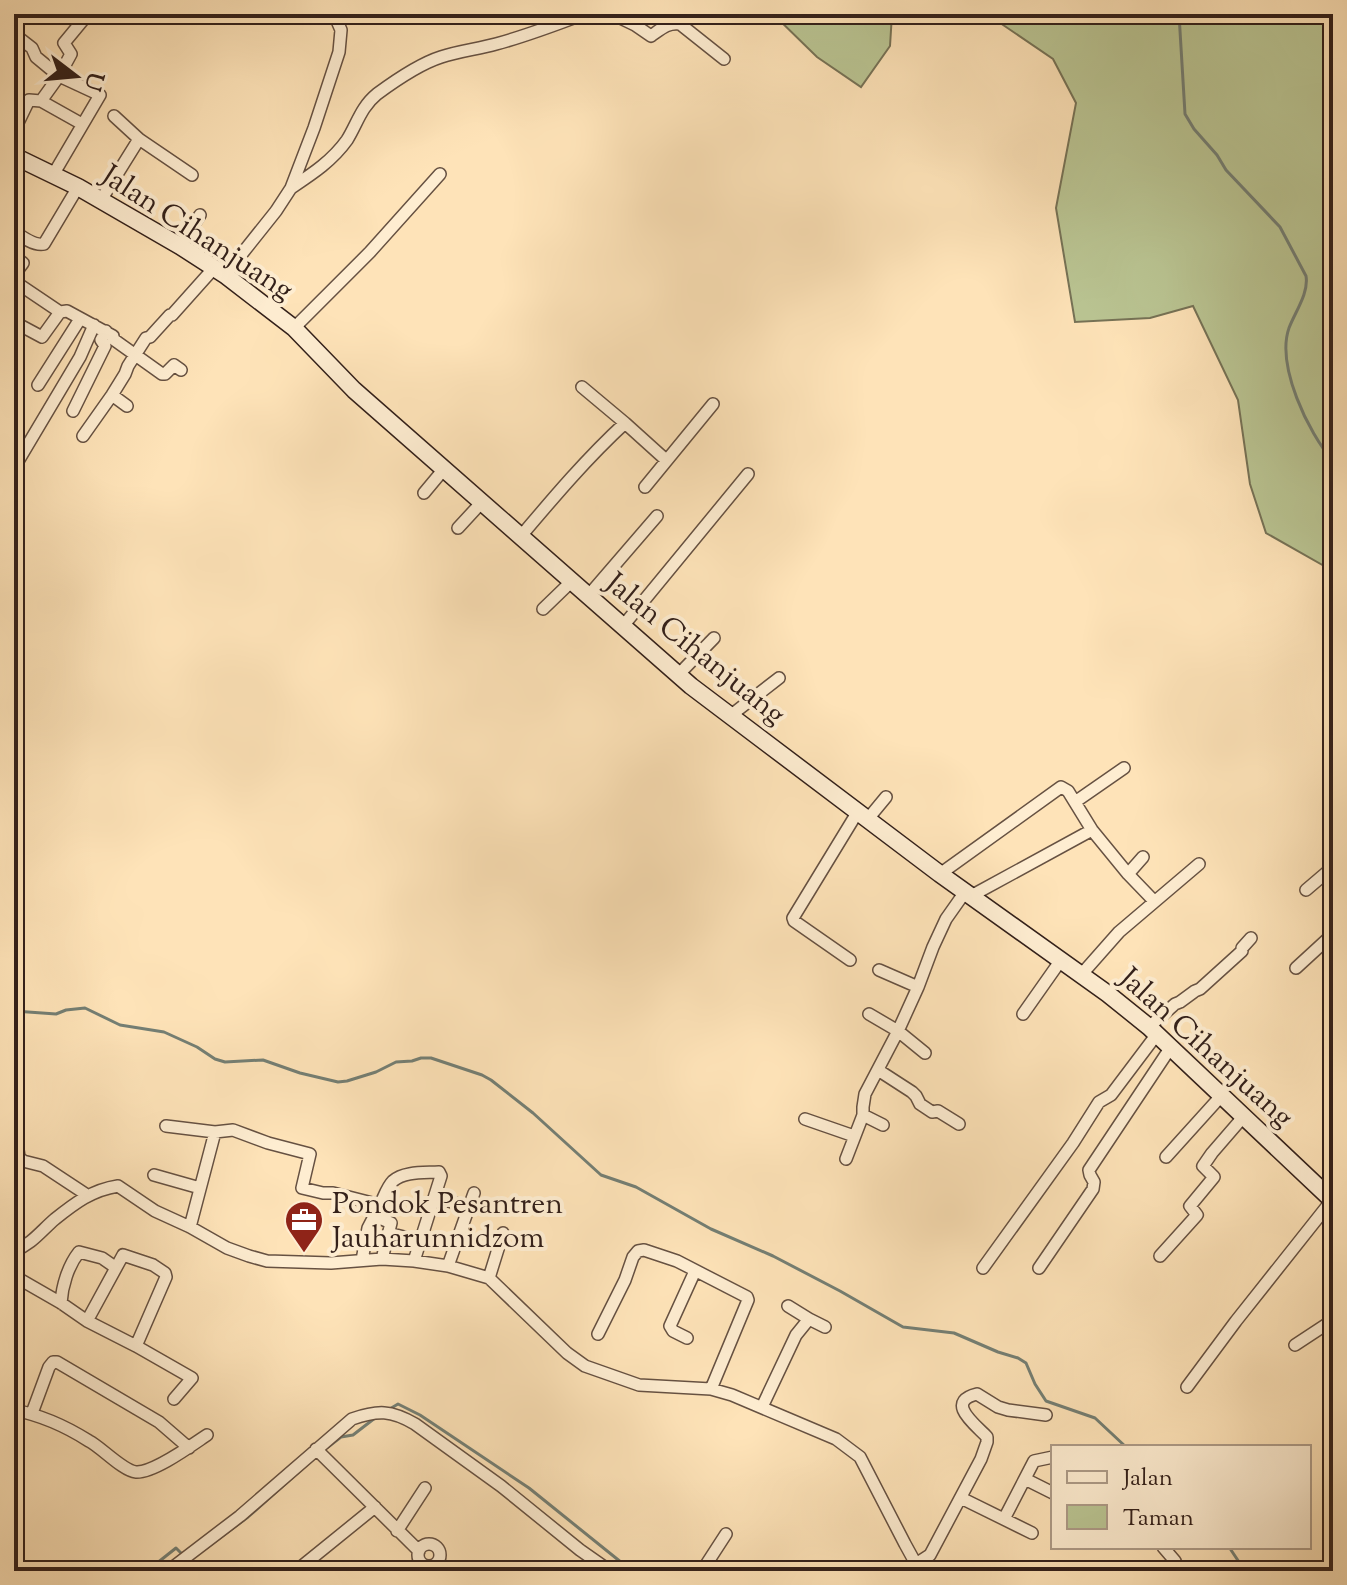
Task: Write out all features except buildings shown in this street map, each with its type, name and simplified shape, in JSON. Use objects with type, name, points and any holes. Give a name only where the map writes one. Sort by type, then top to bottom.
[{"type":"main road","name":"Jalan Cihanjuang","points":[[14,156],[78,187],[180,246],[294,328],[354,390],[691,686],[1153,1030],[1332,1200]]},
{"type":"street","points":[[14,25],[23,14]]},
{"type":"street","points":[[41,101],[71,54],[64,43],[88,14]]},
{"type":"street","points":[[83,436],[146,338],[220,272],[276,211],[291,188],[339,52],[341,30],[334,14]]},
{"type":"street","points":[[291,188],[334,156],[353,130],[365,105],[399,79],[440,57],[524,36],[584,14]]},
{"type":"street","points":[[612,14],[651,36],[673,23],[680,24],[724,59]]},
{"type":"street","points":[[14,34],[59,76],[100,95],[53,175]]},
{"type":"street","points":[[14,131],[29,100],[41,101],[82,124]]},
{"type":"street","points":[[114,116],[139,139],[192,175]]},
{"type":"street","points":[[101,200],[139,139]]},
{"type":"street","points":[[294,328],[370,252],[440,174]]},
{"type":"street","points":[[14,231],[28,240],[44,244],[78,187]]},
{"type":"street","points":[[180,246],[200,215]]},
{"type":"street","points":[[14,256],[23,263],[14,278],[60,312],[67,311],[100,328],[162,374],[174,365],[181,370]]},
{"type":"street","points":[[14,322],[42,337],[60,312]]},
{"type":"street","points":[[38,385],[80,319]]},
{"type":"street","points":[[73,411],[105,346],[100,328]]},
{"type":"street","points":[[14,468],[100,328]]},
{"type":"street","points":[[582,387],[666,460]]},
{"type":"street","points":[[112,395],[127,406]]},
{"type":"street","points":[[645,487],[713,404]]},
{"type":"street","points":[[521,536],[564,485],[625,423]]},
{"type":"street","points":[[424,493],[444,469]]},
{"type":"street","points":[[623,626],[748,474]]},
{"type":"street","points":[[458,528],[482,502]]},
{"type":"street","points":[[588,596],[657,516]]},
{"type":"street","points":[[543,609],[572,581]]},
{"type":"street","points":[[679,674],[714,638]]},
{"type":"street","points":[[730,716],[779,678]]},
{"type":"street","points":[[1075,802],[1124,768]]},
{"type":"street","points":[[940,874],[1058,788],[1066,789],[1092,830],[1154,901]]},
{"type":"street","points":[[850,960],[794,921],[793,917],[862,816],[886,797]]},
{"type":"street","points":[[846,1159],[863,1115],[865,1094],[898,1031],[946,919],[968,894],[1092,830]]},
{"type":"street","points":[[1128,874],[1143,857]]},
{"type":"street","points":[[1081,975],[1119,932],[1199,864]]},
{"type":"street","points":[[1306,890],[1328,871],[1333,886]]},
{"type":"street","points":[[1296,968],[1333,934]]},
{"type":"street","points":[[983,1268],[1099,1102],[1111,1095],[1153,1030],[1175,1004],[1216,975],[1251,938]]},
{"type":"street","points":[[1023,1014],[1061,960]]},
{"type":"street","points":[[879,970],[918,987]]},
{"type":"street","points":[[869,1014],[898,1031],[925,1053]]},
{"type":"street","points":[[1138,1107],[1173,1049]]},
{"type":"street","points":[[1039,1268],[1093,1189],[1094,1182],[1089,1170],[1173,1049]]},
{"type":"street","points":[[878,1070],[912,1092],[920,1104],[959,1124]]},
{"type":"street","points":[[1166,1157],[1222,1095]]},
{"type":"street","points":[[863,1115],[883,1125]]},
{"type":"street","points":[[1160,1256],[1197,1215],[1190,1206],[1214,1177],[1203,1166],[1244,1116]]},
{"type":"street","points":[[805,1119],[854,1136]]},
{"type":"street","points":[[166,1126],[215,1132],[233,1130],[310,1154],[302,1188],[333,1193],[377,1211],[390,1222],[382,1259]]},
{"type":"street","points":[[190,1227],[215,1132]]},
{"type":"street","points":[[14,1140],[23,1161],[43,1166],[87,1195]]},
{"type":"street","points":[[362,1260],[368,1228],[393,1181],[408,1174],[440,1173],[414,1261]]},
{"type":"street","points":[[154,1175],[200,1188]]},
{"type":"street","points":[[14,1251],[38,1237],[54,1220],[87,1195],[118,1186],[155,1211],[238,1253],[267,1261],[414,1261],[448,1266],[489,1278],[567,1353],[585,1366],[639,1385],[711,1389],[836,1439],[860,1457],[920,1567],[930,1555],[961,1498],[987,1442],[987,1437],[963,1414],[964,1400],[969,1395],[977,1394],[998,1407],[1046,1415]]},
{"type":"street","points":[[448,1266],[474,1193]]},
{"type":"street","points":[[435,1197],[469,1207]]},
{"type":"street","points":[[1187,1387],[1332,1200]]},
{"type":"street","points":[[388,1233],[420,1241]]},
{"type":"street","points":[[489,1278],[503,1233]]},
{"type":"street","points":[[598,1334],[638,1251],[666,1257],[743,1293],[748,1300],[711,1389]]},
{"type":"street","points":[[61,1303],[70,1265],[79,1252],[102,1258],[115,1267]]},
{"type":"street","points":[[87,1321],[123,1255],[153,1265],[165,1273],[165,1279],[136,1346]]},
{"type":"street","points":[[687,1338],[670,1326],[695,1271]]},
{"type":"street","points":[[14,1276],[87,1321],[192,1378],[174,1399]]},
{"type":"street","points":[[788,1306],[825,1327]]},
{"type":"street","points":[[762,1407],[796,1335],[809,1319]]},
{"type":"street","points":[[1295,1345],[1333,1320]]},
{"type":"street","points":[[32,1413],[49,1367],[57,1362],[150,1416],[189,1448]]},
{"type":"street","points":[[14,1410],[32,1413],[90,1441],[132,1471],[138,1472],[166,1462],[207,1435]]},
{"type":"street","points":[[168,1571],[240,1516],[352,1419],[373,1412],[403,1417],[415,1424],[610,1571]]},
{"type":"street","points":[[316,1449],[375,1507],[419,1556],[429,1566],[439,1561],[441,1554],[435,1545],[427,1544],[419,1556],[410,1571]]},
{"type":"street","points":[[1004,1519],[1034,1461],[1051,1457]]},
{"type":"street","points":[[1025,1479],[1051,1492]]},
{"type":"street","points":[[397,1531],[425,1488]]},
{"type":"street","points":[[961,1498],[1032,1533]]},
{"type":"street","points":[[296,1571],[375,1507]]},
{"type":"street","points":[[702,1571],[726,1534]]},
{"type":"street","points":[[1165,1549],[1175,1561],[1170,1571]]},
{"type":"street","points":[[439,1561],[451,1571]]},
{"type":"green space","points":[[773,14],[892,14],[890,46],[861,87],[817,57]]},
{"type":"green space","points":[[987,14],[1333,14],[1333,566],[1326,567],[1266,533],[1250,484],[1238,400],[1193,306],[1150,318],[1075,322],[1056,208],[1076,103],[1053,59]]},
{"type":"waterway","points":[[1179,14],[1185,114],[1226,170],[1280,227],[1306,276],[1304,296],[1289,328],[1287,360],[1305,416],[1333,461]]},
{"type":"waterway","points":[[14,1011],[56,1014],[85,1008],[120,1025],[164,1032],[225,1062],[263,1060],[338,1082],[376,1072],[396,1062],[421,1058],[431,1058],[482,1075],[533,1113],[601,1175],[636,1187],[711,1229],[773,1256],[840,1291],[903,1327],[954,1333],[1018,1358],[1026,1363],[1046,1401],[1095,1418],[1124,1445]]},
{"type":"waterway","points":[[388,1410],[398,1404],[420,1415],[529,1488],[632,1571]]},
{"type":"waterway","points":[[328,1447],[341,1437],[353,1435],[375,1418]]},
{"type":"waterway","points":[[205,1549],[248,1517],[310,1462]]},
{"type":"waterway","points":[[147,1571],[176,1548],[183,1555]]},
{"type":"waterway","points":[[1230,1549],[1245,1571]]},
{"type":"waterway","points":[[14,1557],[37,1571]]},
{"type":"place","name":"Pondok Pesantren Jauharunnidzom","points":[[304,1254]]}]
